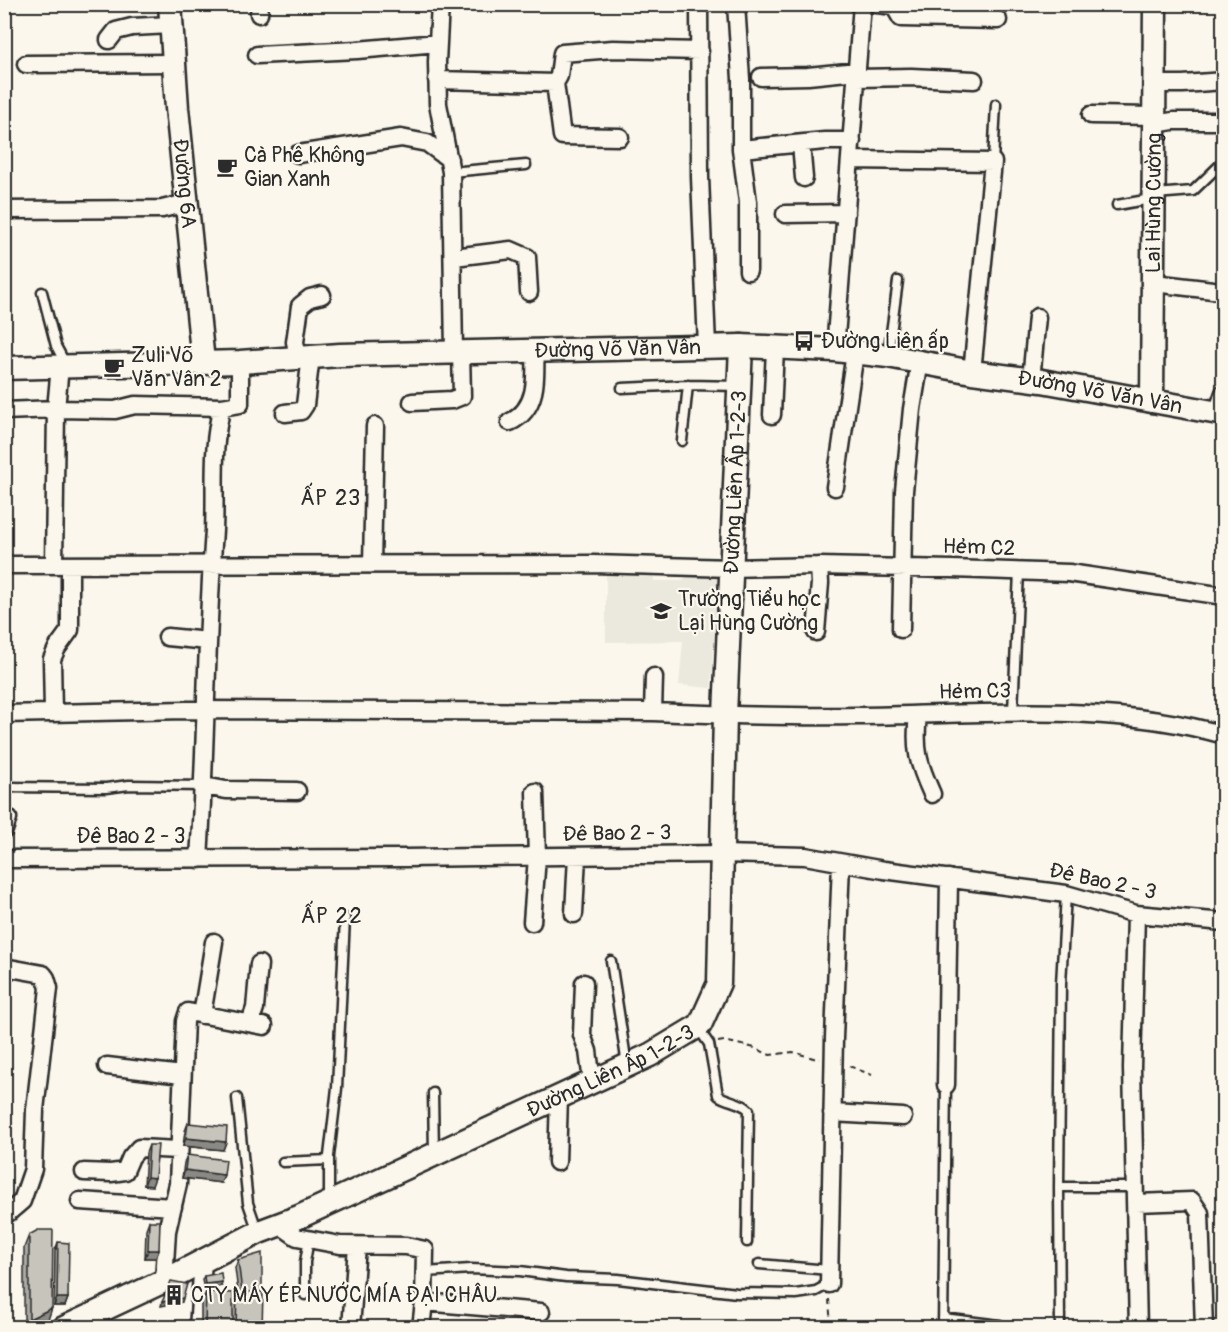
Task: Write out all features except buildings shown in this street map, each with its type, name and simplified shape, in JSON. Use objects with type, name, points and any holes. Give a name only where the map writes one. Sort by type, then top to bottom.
[{"type":"street","points":[[412,402],[452,400],[462,396],[450,165],[438,104],[440,4]]},
{"type":"street","points":[[699,4],[700,177],[706,346]]},
{"type":"street","points":[[736,4],[741,80],[741,149],[748,202],[748,271]]},
{"type":"street","points":[[835,487],[845,351],[846,213],[861,4]]},
{"type":"street","points":[[877,4],[894,6],[901,18],[998,20]]},
{"type":"street","name":"Lại Hùng Cường","points":[[1152,401],[1155,4]]},
{"type":"street","points":[[110,39],[116,32],[171,15]]},
{"type":"street","name":"Đường 6A","points":[[171,15],[203,362]]},
{"type":"street","points":[[257,55],[438,43]]},
{"type":"street","points":[[620,137],[562,136],[555,83],[559,75],[562,53],[613,49],[700,51]]},
{"type":"street","points":[[26,64],[174,63]]},
{"type":"street","points":[[761,77],[857,75],[974,80]]},
{"type":"street","points":[[437,80],[555,83]]},
{"type":"street","points":[[1155,84],[1224,81]]},
{"type":"street","points":[[1091,115],[1173,121],[1224,121]]},
{"type":"street","points":[[298,154],[401,138],[427,143],[450,165]]},
{"type":"street","points":[[741,149],[852,141]]},
{"type":"street","points":[[801,144],[804,178]]},
{"type":"street","points":[[850,160],[993,162],[972,372]]},
{"type":"street","points":[[4,210],[162,209],[187,203]]},
{"type":"street","points":[[785,214],[846,213]]},
{"type":"street","points":[[454,257],[511,250],[526,257],[529,292]]},
{"type":"street","points":[[1154,283],[1221,291]]},
{"type":"street","points":[[285,413],[301,411],[304,405],[304,357],[295,342],[300,306],[310,298],[322,295]]},
{"type":"street","points":[[1030,380],[1037,317]]},
{"type":"street","name":"Đường Võ Văn Vân","points":[[4,368],[240,362],[304,357],[458,352],[741,346],[845,351],[888,356],[1152,401],[1221,407]]},
{"type":"street","name":"Đường Liên Ấp 1-2-3","points":[[64,1328],[164,1281],[259,1232],[329,1203],[627,1065],[703,1036],[719,983],[725,715],[741,346]]},
{"type":"street","points":[[772,416],[775,348]]},
{"type":"street","points":[[510,422],[519,418],[527,410],[536,380],[535,350]]},
{"type":"street","points":[[4,411],[115,410],[135,405],[222,406],[240,404],[240,362]]},
{"type":"street","points":[[901,629],[904,491],[912,409],[920,362]]},
{"type":"street","points":[[53,713],[52,659],[70,630],[71,619],[62,565],[56,410],[63,366]]},
{"type":"street","points":[[199,859],[214,527],[214,456],[222,406]]},
{"type":"street","points":[[372,564],[375,426]]},
{"type":"street","name":"Hẻm C2","points":[[4,565],[593,564],[731,568],[819,566],[904,568],[1069,573],[1224,596]]},
{"type":"street","points":[[816,632],[819,566]]},
{"type":"street","points":[[167,637],[208,641]]},
{"type":"street","points":[[653,712],[654,677]]},
{"type":"street","name":"Hẻm C3","points":[[4,714],[205,710],[653,712],[725,715],[918,715],[1013,712],[1122,717],[1187,724],[1224,735]]},
{"type":"street","points":[[918,715],[917,758],[932,794]]},
{"type":"street","points":[[204,786],[226,790],[297,791]]},
{"type":"street","points":[[532,922],[537,857],[535,792]]},
{"type":"street","name":"Đê Bao 2 - 3","points":[[4,859],[722,854],[805,856],[1066,894],[1136,914],[1224,922]]},
{"type":"street","points":[[574,914],[578,856]]},
{"type":"street","points":[[829,1277],[833,1064],[841,862]]},
{"type":"street","points":[[946,1085],[949,878]]},
{"type":"street","points":[[1136,914],[1132,1068],[1138,1328]]},
{"type":"street","points":[[202,1015],[214,942]]},
{"type":"street","points":[[164,1281],[167,1231],[178,1184],[185,1021],[188,1012],[257,1024],[255,1008],[259,964]]},
{"type":"street","points":[[4,967],[43,974],[49,988],[35,1110],[33,1169],[22,1201],[8,1214],[4,1214]]},
{"type":"street","points":[[584,983],[582,1035],[588,1052],[592,1082]]},
{"type":"street","points":[[107,1066],[182,1075]]},
{"type":"street","points":[[557,1162],[559,1097]]},
{"type":"street","points":[[832,1113],[903,1117]]},
{"type":"street","points":[[84,1172],[125,1171],[131,1157],[139,1148],[178,1150]]},
{"type":"street","points":[[1136,1195],[1192,1201],[1200,1213],[1204,1328]]},
{"type":"street","points":[[80,1201],[173,1207]]},
{"type":"street","points":[[280,1225],[297,1237],[340,1245],[406,1246],[425,1251],[421,1328]]},
{"type":"street","points":[[351,1328],[357,1246]]},
{"type":"street","points":[[198,1328],[203,1261]]},
{"type":"street","points":[[424,1302],[541,1312]]},
{"type":"lane","points":[[993,162],[996,104]]},
{"type":"lane","points":[[1116,205],[1154,196],[1193,191],[1224,160]]},
{"type":"lane","points":[[450,165],[526,165]]},
{"type":"lane","points":[[888,356],[898,281]]},
{"type":"lane","points":[[42,292],[63,366]]},
{"type":"lane","points":[[622,388],[688,385],[739,386]]},
{"type":"lane","points":[[682,441],[688,385]]},
{"type":"lane","points":[[1013,712],[1019,571]]},
{"type":"lane","points":[[4,788],[204,786]]},
{"type":"lane","points":[[1060,1328],[1061,984],[1066,894]]},
{"type":"lane","points":[[329,1203],[329,1160],[337,1088],[345,918]]},
{"type":"lane","points":[[611,961],[627,1065]]},
{"type":"lane","points":[[703,1036],[718,1095],[722,1099],[746,1106],[749,1110],[747,1242]]},
{"type":"lane","points":[[946,1085],[943,1323],[1000,1325]]},
{"type":"lane","points":[[433,1093],[434,1154]]},
{"type":"lane","points":[[237,1098],[248,1203],[259,1232]]},
{"type":"lane","points":[[284,1162],[329,1160]]},
{"type":"lane","points":[[1059,1187],[1136,1195]]},
{"type":"lane","points":[[305,1295],[305,1263],[309,1239]]},
{"type":"lane","points":[[759,1264],[829,1277]]},
{"type":"lane","points":[[425,1272],[471,1269],[520,1271],[566,1277],[618,1279],[737,1293],[796,1294],[816,1291],[829,1277]]},
{"type":"path","points":[[703,1036],[755,1048],[770,1055],[793,1052],[872,1075]]},
{"type":"path","points":[[829,1277],[831,1328]]},
{"type":"shaded area","name":"Trường Tiểu học Lại Hùng Cường","points":[[606,572],[653,572],[654,581],[683,581],[688,573],[718,574],[711,688],[679,685],[683,641],[606,642]]},
{"type":"place","name":"Cà Phê Không Gian Xanh","points":[[227,167]]},
{"type":"place","name":"Đường Liên ấp","points":[[804,341]]},
{"type":"place","name":"Zuli Võ Văn Vân 2","points":[[114,367]]},
{"type":"place","name":"Trường Tiểu học Lại Hùng Cường","points":[[661,611]]},
{"type":"place","name":"CTY MÁY ÉP NƯỚC MÍA ĐẠI CHÂU","points":[[174,1295]]},
{"type":"district","name":"ẤP 23","points":[[331,497]]},
{"type":"district","name":"ẤP 22","points":[[332,915]]}]
